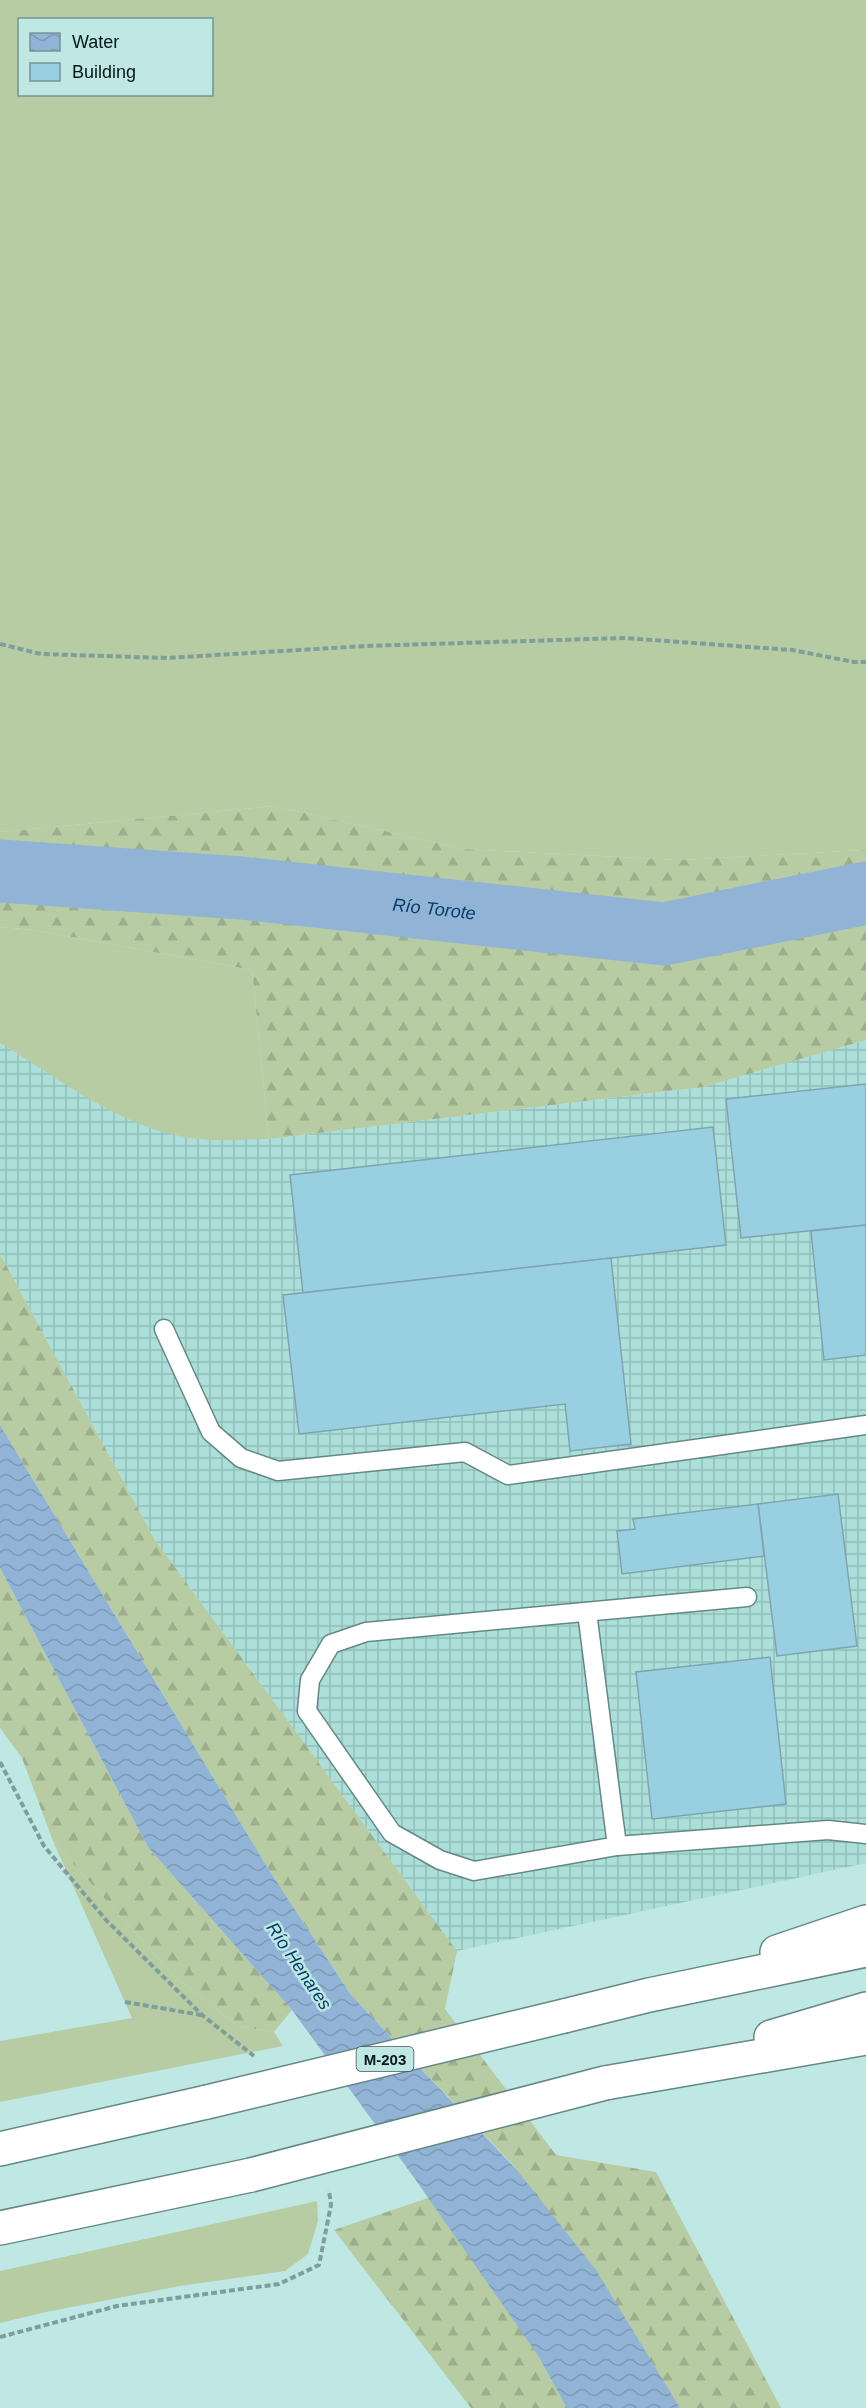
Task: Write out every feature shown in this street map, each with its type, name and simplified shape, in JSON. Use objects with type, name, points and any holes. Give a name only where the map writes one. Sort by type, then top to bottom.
[{"type":"highway","points":[[650,1995],[866,1922]]},
{"type":"highway","name":"M-203","points":[[0,2149],[207,2102],[650,1995],[866,1950]]},
{"type":"highway","points":[[652,2073],[866,2009]]},
{"type":"highway","points":[[0,2228],[251,2175],[605,2083],[652,2073],[866,2038]]},
{"type":"lane","points":[[164,1329],[212,1432],[240,1458],[278,1471],[465,1452],[508,1475],[866,1425]]},
{"type":"lane","points":[[747,1597],[366,1632],[331,1644],[310,1680],[307,1711],[392,1833],[440,1860],[474,1871],[617,1846],[828,1830],[866,1834]]},
{"type":"lane","points":[[587,1612],[617,1846]]},
{"type":"path","points":[[0,644],[41,654],[166,658],[365,646],[624,638],[792,650],[854,662],[866,662]]},
{"type":"path","points":[[125,2002],[202,2015]]},
{"type":"shaded area","points":[[866,1040],[866,1863],[457,1951],[155,1540],[0,1254],[0,1043],[80,1092],[192,1138],[269,1139],[703,1087]]},
{"type":"green space","points":[[0,0],[866,0],[866,850],[680,860],[463,849],[274,806],[0,832]]},
{"type":"green space","points":[[274,806],[463,849],[680,860],[866,850],[866,1040],[703,1087],[269,1139],[252,970],[34,930],[0,927],[0,832]]},
{"type":"green space","points":[[0,927],[34,930],[252,970],[269,1139],[201,1139],[166,1133],[116,1113],[92,1100],[0,1043]]},
{"type":"green space","points":[[0,1254],[155,1540],[457,1951],[445,2009],[556,2155],[656,2172],[781,2408],[471,2408],[334,2230],[516,2168],[351,1995],[269,1870],[0,1425]]},
{"type":"green space","points":[[0,1568],[148,1847],[292,2010],[274,2032],[238,2026],[174,1976],[53,1841],[22,1758],[0,1728]]},
{"type":"green space","points":[[53,1841],[174,1976],[238,2026],[274,2032],[283,2046],[0,2102],[0,2041],[132,2018]]},
{"type":"green space","points":[[317,2201],[318,2221],[308,2254],[285,2271],[180,2286],[0,2323],[0,2271]]},
{"type":"water","name":"Río Henares","points":[[0,1425],[269,1870],[351,1995],[516,2169],[596,2270],[680,2408],[567,2408],[539,2357],[415,2179],[292,2010],[148,1847],[0,1568]]},
{"type":"building","points":[[866,1084],[866,1225],[741,1238],[726,1099]]},
{"type":"building","points":[[713,1127],[726,1245],[303,1293],[290,1175]]},
{"type":"building","points":[[866,1225],[866,1355],[824,1360],[811,1231]]},
{"type":"building","points":[[611,1258],[631,1444],[570,1451],[565,1404],[299,1434],[283,1295]]},
{"type":"building","points":[[838,1494],[857,1646],[777,1656],[758,1504]]},
{"type":"building","points":[[758,1504],[764,1556],[622,1574],[617,1531],[635,1529],[633,1519]]},
{"type":"building","points":[[770,1657],[786,1804],[652,1819],[636,1672]]},
{"type":"waterway","name":"Río Torote","points":[[0,871],[241,888],[664,934],[866,893]]}]
